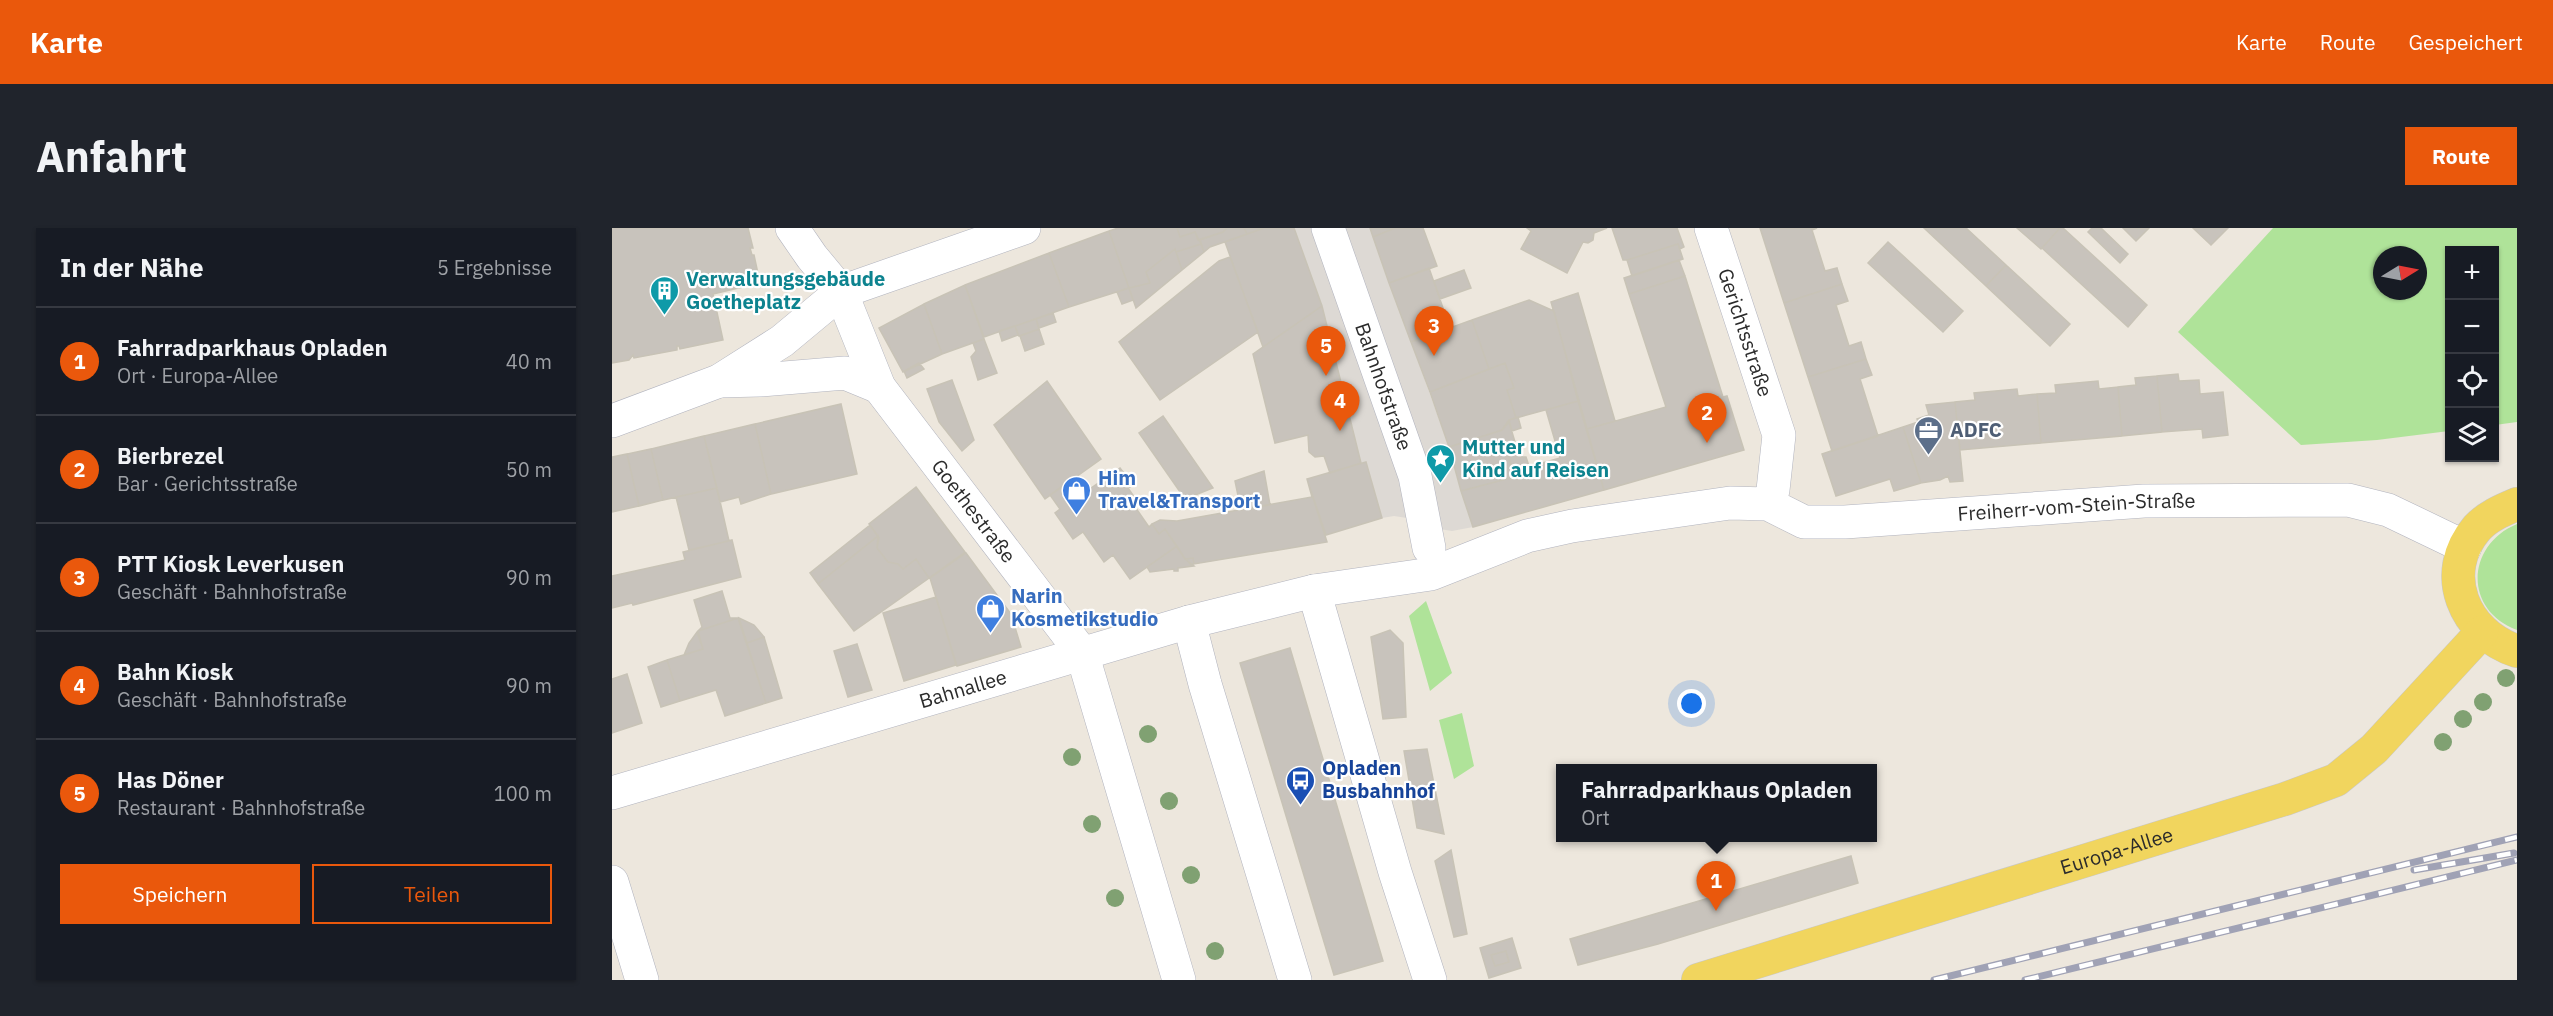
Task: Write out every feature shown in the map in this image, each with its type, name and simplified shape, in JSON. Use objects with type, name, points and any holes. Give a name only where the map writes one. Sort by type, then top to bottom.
[{"type":"main road","points":[[2517,504],[2496,513],[2478,527],[2465,547],[2459,569],[2460,592],[2468,614],[2482,632],[2498,643],[2517,651]]},
{"type":"main road","name":"Europa-Allee","points":[[1698,980],[2285,799],[2336,780],[2374,750],[2482,632]]},
{"type":"street","name":"Goethestraße","points":[[792,228],[841,291],[879,387],[1082,653],[1179,980]]},
{"type":"street","points":[[612,421],[719,381],[782,341],[841,291],[1024,228]]},
{"type":"street","name":"Bahnhofstraße","points":[[1328,228],[1415,476],[1428,548]]},
{"type":"street","name":"Gerichtsstraße","points":[[1712,228],[1779,435],[1773,490],[1768,504]]},
{"type":"street","points":[[719,381],[845,373],[879,387]]},
{"type":"street","name":"Freiherr-vom-Stein-Straße","points":[[1768,504],[1804,522],[1845,522],[2144,501],[2348,500],[2388,510],[2465,547]]},
{"type":"street","name":"Bahnallee","points":[[612,793],[1189,622],[1314,591],[1431,574],[1527,536],[1572,526],[1730,503],[1768,504]]},
{"type":"street","points":[[1314,591],[1395,872],[1430,980]]},
{"type":"street","points":[[1189,622],[1295,980]]},
{"type":"street","points":[[612,882],[642,980]]},
{"type":"green space","points":[[2273,228],[2517,228],[2517,422],[2499,424],[2499,246],[2445,246],[2445,432],[2377,440],[2301,445],[2178,332]]},
{"type":"green space","points":[[2517,524],[2517,630],[2499,621],[2487,608],[2480,593],[2478,577],[2480,561],[2488,547],[2500,534]]},
{"type":"green space","points":[[1426,601],[1452,673],[1430,691],[1409,616]]},
{"type":"green space","points":[[1462,713],[1474,766],[1454,779],[1439,720]]},
{"type":"shaded area","points":[[1294,228],[1370,228],[1449,447],[1473,527],[1452,531],[1433,528],[1407,518],[1394,516],[1382,518],[1366,462],[1361,463],[1322,306]]},
{"type":"building","name":"Verwaltungsgebäude Goetheplatz","points":[[612,228],[748,228],[753,248],[750,248],[754,255],[760,283],[713,294],[723,340],[680,349],[677,346],[677,350],[634,358],[633,355],[629,360],[612,363]]},
{"type":"building","points":[[1118,228],[1177,228],[1180,237],[1195,232],[1201,244],[1176,252],[1175,249],[1146,272],[1150,283],[1129,288],[1109,231]]},
{"type":"building","points":[[1177,228],[1227,228],[1223,232],[1198,240],[1195,232],[1180,237]]},
{"type":"building","points":[[1227,228],[1244,228],[1247,234],[1210,247],[1204,252],[1200,240],[1223,232]]},
{"type":"building","points":[[1244,228],[1264,228],[1247,234]]},
{"type":"building","points":[[1264,228],[1294,228],[1322,306],[1263,347],[1225,242]]},
{"type":"building","points":[[1370,228],[1395,228],[1373,237]]},
{"type":"building","points":[[1395,228],[1423,228],[1437,266],[1389,283],[1373,237]]},
{"type":"building","points":[[1527,228],[1607,228],[1594,233],[1593,240],[1588,243],[1583,242],[1567,273],[1521,249],[1531,231]]},
{"type":"building","points":[[1612,228],[1677,228],[1684,247],[1680,249],[1678,244],[1623,260]]},
{"type":"building","points":[[1760,228],[1817,228],[1812,230],[1825,271],[1837,268],[1842,284],[1784,303]]},
{"type":"building","points":[[1924,228],[1966,228],[2006,265],[1986,286]]},
{"type":"building","points":[[2017,228],[2060,228],[2041,249]]},
{"type":"building","points":[[2060,228],[2063,228],[2147,305],[2128,327],[2042,248]]},
{"type":"building","points":[[2092,228],[2101,228],[2128,254],[2120,263],[2088,232]]},
{"type":"building","points":[[2123,228],[2149,228],[2136,241]]},
{"type":"building","points":[[2193,228],[2228,228],[2211,245]]},
{"type":"building","points":[[1109,231],[1129,288],[1069,307],[1049,253]]},
{"type":"building","points":[[1888,242],[1963,311],[1943,332],[1868,263]]},
{"type":"building","points":[[1201,244],[1204,252],[1182,270],[1176,252]]},
{"type":"building","points":[[1678,244],[1683,259],[1632,276],[1627,260]]},
{"type":"building","points":[[1175,249],[1182,270],[1136,308],[1129,288],[1150,283],[1146,272]]},
{"type":"building","points":[[1049,253],[1069,307],[984,337],[965,285]]},
{"type":"building","points":[[1230,257],[1258,332],[1160,400],[1119,342],[1219,261]]},
{"type":"building","points":[[1679,260],[1685,276],[1629,294],[1624,278]]},
{"type":"building","points":[[2006,265],[2070,324],[2050,346],[1986,286]]},
{"type":"building","points":[[1429,268],[1450,328],[1411,342],[1389,283]]},
{"type":"building","points":[[1464,270],[1471,288],[1440,299],[1434,281]]},
{"type":"building","points":[[1685,276],[1723,397],[1727,396],[1744,450],[1604,490],[1587,429],[1666,407],[1629,294]]},
{"type":"building","points":[[1842,284],[1848,301],[1836,305],[1849,346],[1861,342],[1866,359],[1808,377],[1784,303]]},
{"type":"building","points":[[965,285],[984,339],[942,354],[924,304]]},
{"type":"building","points":[[1129,288],[1133,300],[1122,304],[1117,292]]},
{"type":"building","points":[[1578,293],[1615,421],[1587,429],[1551,302]]},
{"type":"building","points":[[1529,300],[1554,311],[1578,401],[1516,418],[1507,390],[1514,388],[1505,363],[1489,369],[1472,320]]},
{"type":"building","points":[[924,304],[942,354],[903,372],[879,328]]},
{"type":"building","points":[[1322,306],[1361,463],[1330,473],[1324,456],[1315,457],[1309,452],[1308,435],[1275,443],[1253,354]]},
{"type":"building","points":[[1053,313],[1056,322],[1039,328],[1036,319]]},
{"type":"building","points":[[1036,319],[1039,329],[1019,336],[1015,326]]},
{"type":"building","points":[[1472,320],[1489,369],[1430,392],[1411,342]]},
{"type":"building","points":[[1015,326],[1018,335],[1002,341],[999,331]]},
{"type":"building","points":[[1039,329],[1044,344],[1025,351],[1020,336]]},
{"type":"building","points":[[984,339],[997,373],[978,380],[971,357],[976,351],[973,343]]},
{"type":"building","points":[[1866,359],[1872,375],[1860,379],[1878,436],[1832,451],[1808,377]]},
{"type":"building","points":[[919,363],[924,369],[907,378],[904,371]]},
{"type":"building","points":[[1505,363],[1514,388],[1507,390],[1516,418],[1509,420],[1502,430],[1449,447],[1430,392]]},
{"type":"building","points":[[2178,374],[2179,381],[2199,380],[2200,394],[2223,392],[2228,435],[2203,438],[2202,429],[2162,432],[2157,376]]},
{"type":"building","points":[[2157,376],[2162,432],[2122,436],[2118,387],[2136,385],[2135,378]]},
{"type":"building","points":[[952,380],[974,440],[962,451],[939,422],[927,389]]},
{"type":"building","points":[[1047,381],[1101,459],[1045,499],[994,425]]},
{"type":"building","points":[[2098,381],[2099,389],[2118,387],[2122,436],[2041,443],[2037,394],[2056,393],[2055,385]]},
{"type":"building","points":[[2017,389],[2018,396],[2037,394],[2041,443],[1960,450],[1955,402],[1975,400],[1974,393]]},
{"type":"building","points":[[1578,401],[1604,490],[1473,527],[1461,491],[1514,477],[1513,471],[1560,458],[1546,410]]},
{"type":"building","points":[[1955,402],[1963,481],[1950,482],[1948,476],[1940,480],[1921,483],[1903,427],[1929,415],[1926,405]]},
{"type":"building","points":[[841,404],[857,474],[771,494],[755,424]]},
{"type":"building","points":[[1163,416],[1213,488],[1185,499],[1139,433]]},
{"type":"building","points":[[1518,417],[1521,428],[1512,431],[1509,420]]},
{"type":"building","points":[[1509,422],[1518,452],[1508,455],[1514,477],[1461,491],[1449,447],[1502,430]]},
{"type":"building","points":[[755,424],[771,494],[741,504],[739,497],[720,502],[704,436]]},
{"type":"building","points":[[1903,427],[1921,483],[1894,491],[1890,479],[1836,496],[1822,454]]},
{"type":"building","points":[[704,436],[717,488],[663,500],[651,449]]},
{"type":"building","points":[[651,449],[663,500],[639,506],[627,454]]},
{"type":"building","points":[[1518,452],[1522,457],[1526,457],[1529,466],[1513,471],[1508,455]]},
{"type":"building","points":[[627,454],[639,506],[612,512],[612,457]]},
{"type":"building","points":[[1366,462],[1382,518],[1326,535],[1307,479]]},
{"type":"building","points":[[1120,468],[1133,485],[1128,488],[1135,498],[1131,501],[1149,527],[1152,524],[1159,534],[1165,529],[1177,546],[1130,579],[1113,555],[1104,562],[1083,532],[1073,539],[1055,513],[1060,509],[1050,495],[1068,482],[1078,497]]},
{"type":"building","points":[[1264,471],[1270,505],[1241,510],[1235,481]]},
{"type":"building","points":[[1307,479],[1327,542],[1194,564],[1193,558],[1185,559],[1165,529],[1159,534],[1152,524],[1160,520],[1177,521],[1312,497]]},
{"type":"building","points":[[916,487],[965,552],[929,578],[916,559],[903,569],[898,564],[888,562],[877,548],[879,538],[869,524]]},
{"type":"building","points":[[717,488],[729,541],[689,550],[676,497]]},
{"type":"building","points":[[870,525],[878,536],[818,584],[810,573]]},
{"type":"building","points":[[878,536],[877,548],[888,562],[898,564],[903,569],[916,559],[929,578],[854,631],[818,584]]},
{"type":"building","points":[[732,540],[741,577],[633,605],[632,603],[612,608],[612,576],[685,560],[683,552]]},
{"type":"building","points":[[1177,546],[1185,559],[1194,566],[1178,568],[1178,571],[1174,569],[1150,572],[1147,567]]},
{"type":"building","points":[[966,553],[1011,614],[1021,647],[957,666],[930,578]]},
{"type":"building","points":[[1193,558],[1194,564],[1191,565],[1186,559]]},
{"type":"building","points":[[722,591],[730,618],[738,618],[698,631],[702,627],[694,600]]},
{"type":"building","points":[[936,597],[956,665],[904,681],[883,613]]},
{"type":"building","points":[[738,618],[766,703],[725,716],[716,690],[680,701],[667,660],[703,649],[698,631]]},
{"type":"building","points":[[739,618],[754,625],[764,637],[747,643]]},
{"type":"building","points":[[1390,630],[1403,643],[1406,717],[1383,719],[1371,637]]},
{"type":"building","points":[[697,632],[703,649],[684,655],[689,643]]},
{"type":"building","points":[[764,637],[782,698],[766,703],[747,643]]},
{"type":"building","points":[[857,644],[872,690],[848,697],[834,651]]},
{"type":"building","points":[[1290,648],[1383,961],[1334,975],[1240,663]]},
{"type":"building","points":[[667,660],[680,701],[661,707],[648,667]]},
{"type":"building","points":[[627,674],[642,723],[612,733],[612,679]]},
{"type":"building","points":[[1427,749],[1444,834],[1417,828],[1404,751]]},
{"type":"building","points":[[1451,850],[1467,934],[1454,937],[1435,861]]},
{"type":"building","points":[[1851,856],[1858,883],[1658,944],[1578,965],[1570,939]]},
{"type":"building","points":[[1512,938],[1521,968],[1489,978],[1480,948]],"holes":[[[1506,951],[1509,962],[1495,966],[1491,955]]]},
{"type":"building","points":[[1506,951],[1509,962],[1495,966],[1491,955]]},
{"type":"railway","points":[[1934,980],[2517,837]]},
{"type":"railway","points":[[2414,870],[2514,853]]},
{"type":"railway","points":[[2025,980],[2517,860]]},
{"type":"place","name":"Verwaltungsgebäude Goetheplatz","points":[[665,316]]},
{"type":"place","name":"PTT Kiosk Leverkusen","points":[[1434,356]]},
{"type":"place","name":"Has Döner","points":[[1326,376]]},
{"type":"place","name":"Bahn Kiosk","points":[[1340,431]]},
{"type":"place","name":"Bierbrezel","points":[[1707,443]]},
{"type":"place","name":"ADFC","points":[[1929,456]]},
{"type":"place","name":"Mutter und Kind auf Reisen","points":[[1441,484]]},
{"type":"place","name":"Him Travel&Transport","points":[[1077,516]]},
{"type":"place","name":"Narin Kosmetikstudio","points":[[990,634]]},
{"type":"place","name":"Opladen Busbahnhof","points":[[1301,806]]},
{"type":"place","name":"Fahrradparkhaus Opladen","points":[[1716,911]]}]
